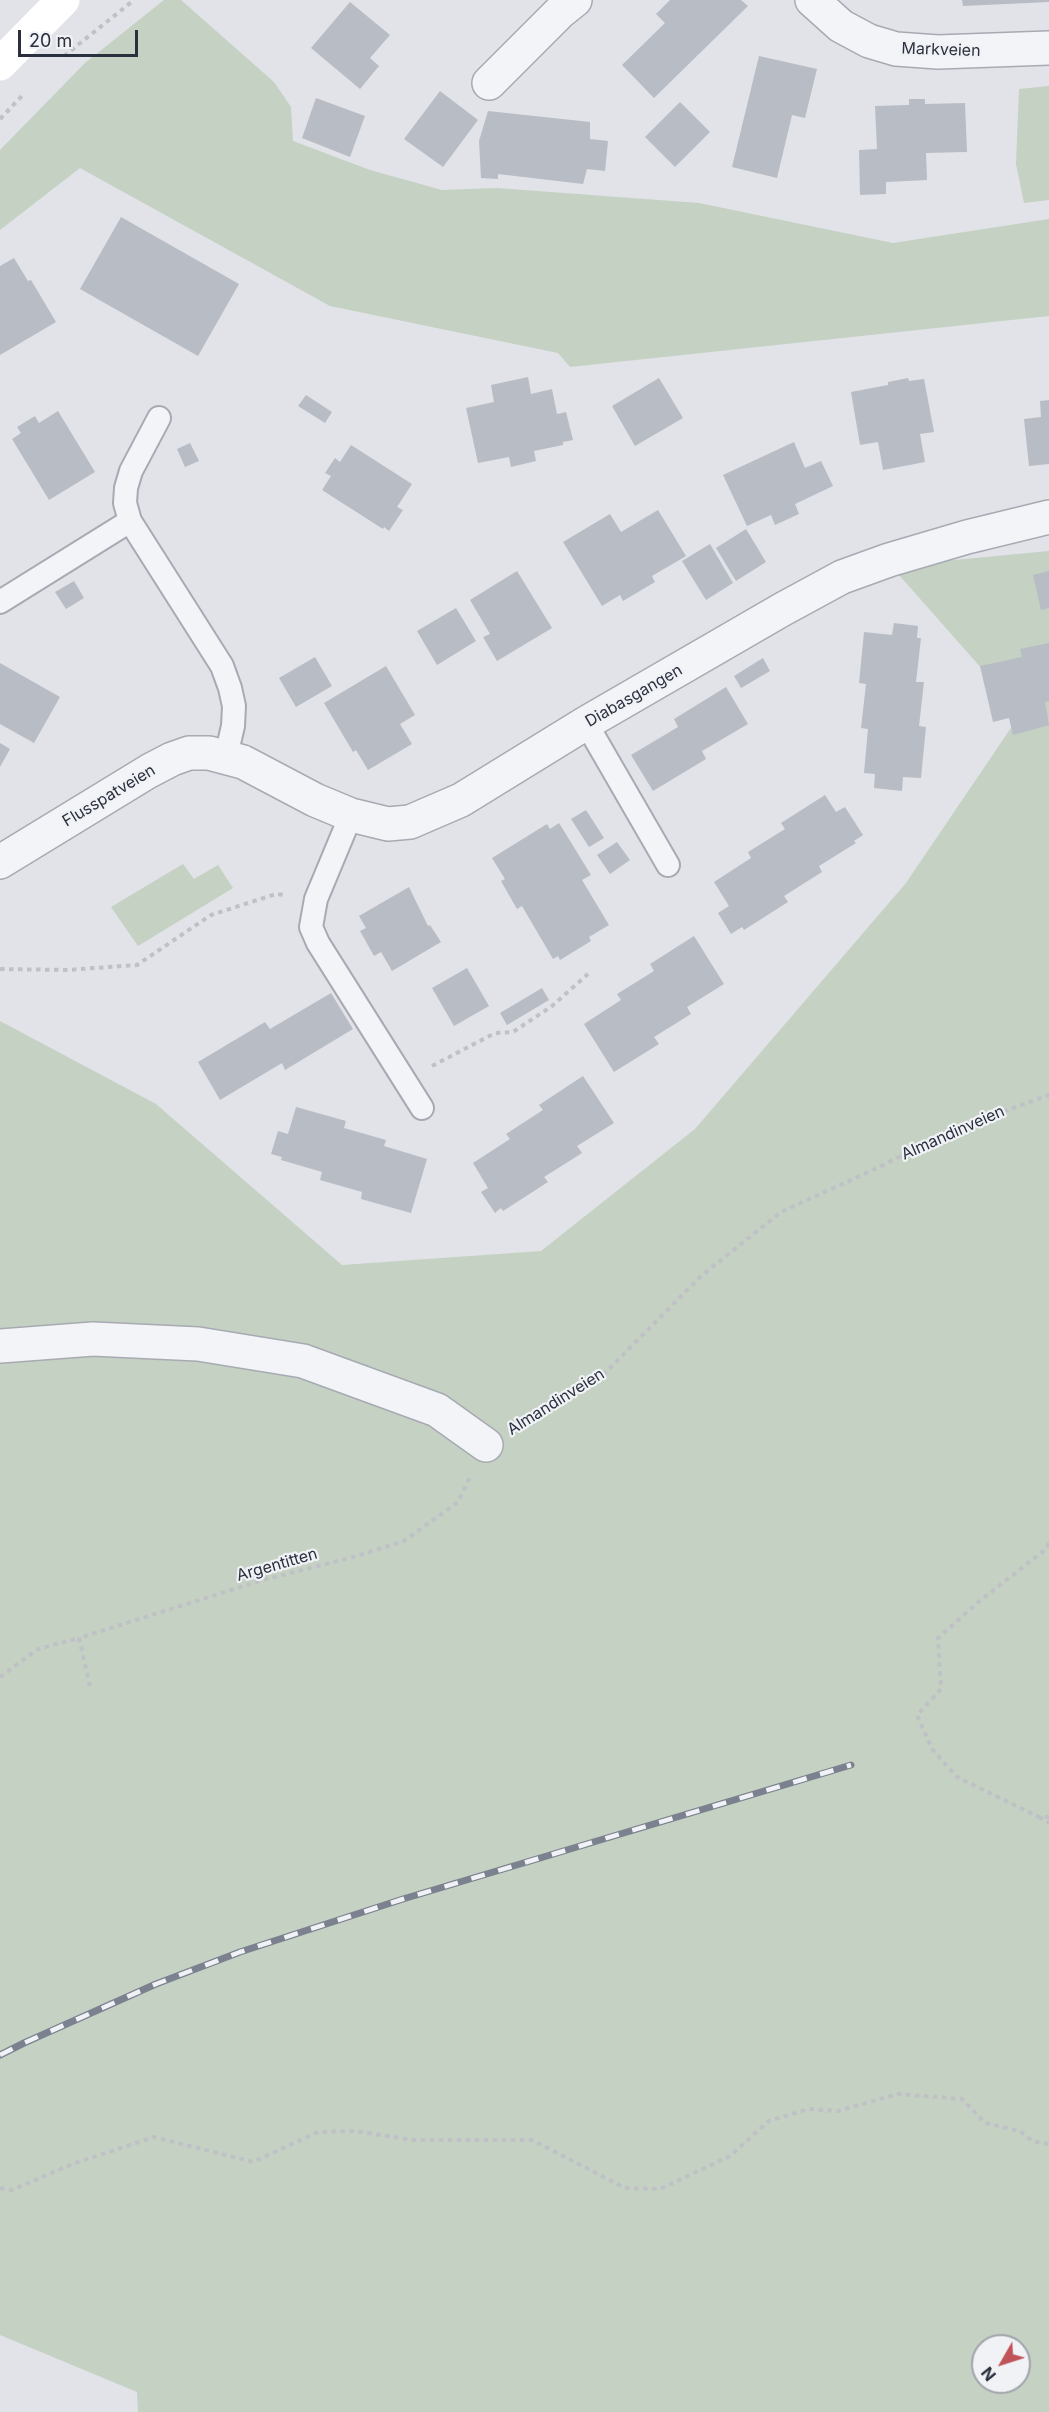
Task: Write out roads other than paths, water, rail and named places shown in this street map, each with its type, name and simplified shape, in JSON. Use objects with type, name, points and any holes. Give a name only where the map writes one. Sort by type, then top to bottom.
[{"type":"main road","points":[[0,64],[63,0]]},
{"type":"street","points":[[489,83],[575,0]]},
{"type":"street","name":"Markveien","points":[[812,0],[841,26],[869,41],[896,49],[947,52],[1049,48]]},
{"type":"street","name":"Diabasgangen","points":[[226,756],[260,770],[315,800],[351,815],[388,824],[410,822],[461,800],[586,723],[842,577],[889,560],[967,537],[1049,517]]},
{"type":"street","name":"Flusspatveien","points":[[0,862],[172,759],[189,753],[226,756]]},
{"type":"street","points":[[0,1346],[93,1339],[198,1344],[303,1361],[436,1410],[486,1445]]},
{"type":"lane","points":[[159,418],[131,471],[125,503],[130,521],[222,666],[234,706],[233,726],[226,756]]},
{"type":"lane","points":[[0,602],[130,521]]},
{"type":"lane","points":[[586,723],[668,866]]},
{"type":"lane","points":[[351,815],[316,898],[311,927],[318,943],[422,1108]]},
{"type":"railway","points":[[0,2055],[156,1984],[240,1952],[403,1899],[851,1765]]}]
